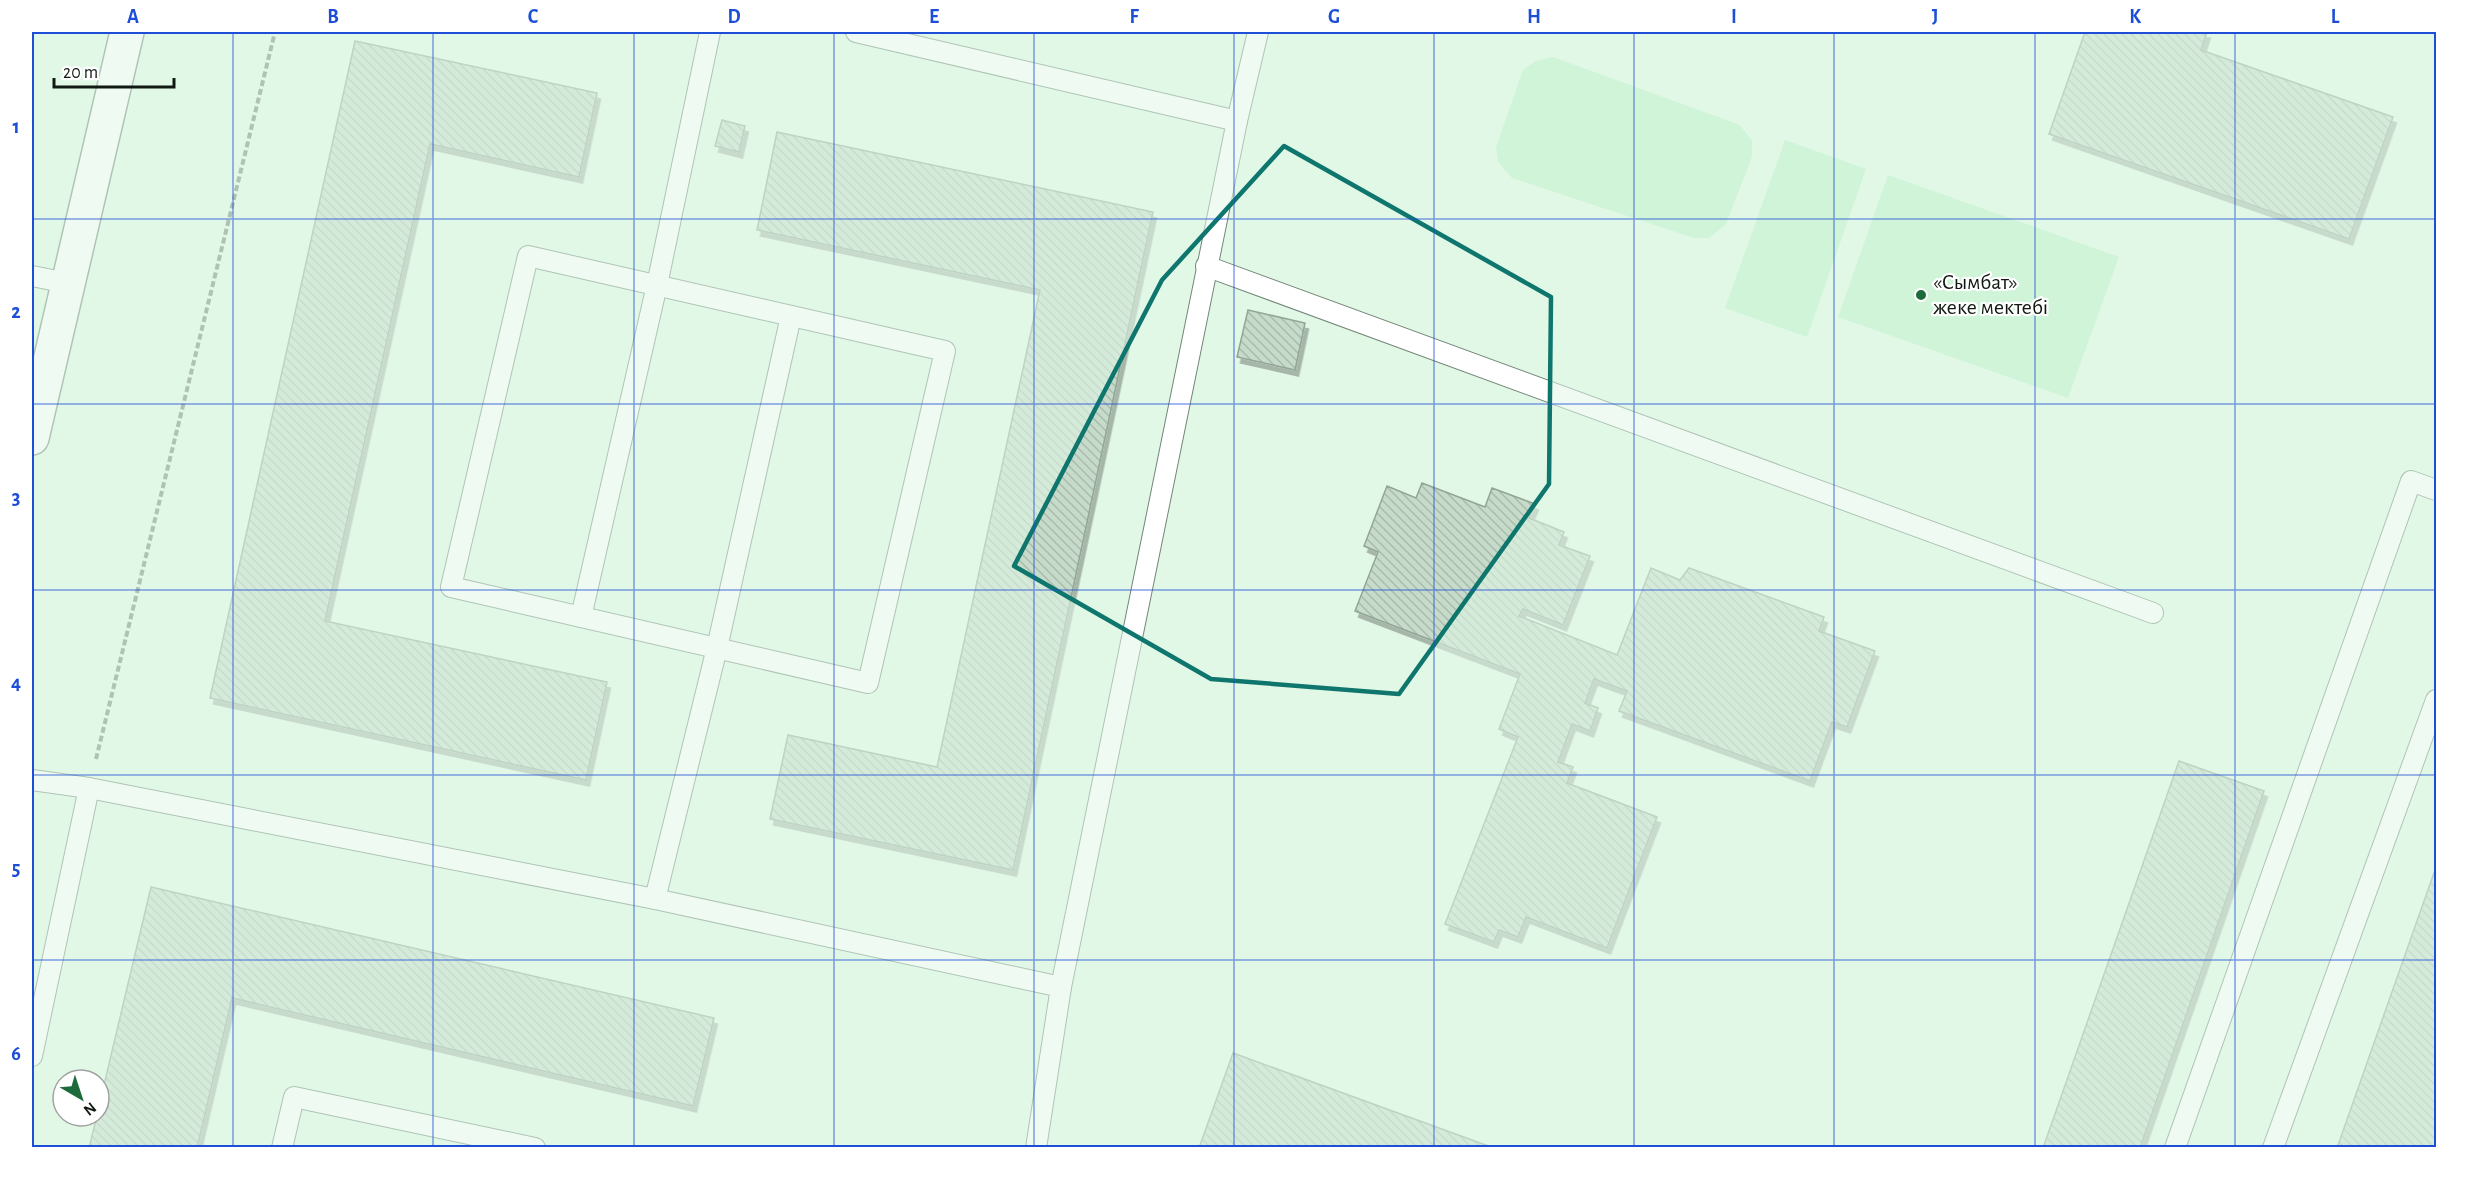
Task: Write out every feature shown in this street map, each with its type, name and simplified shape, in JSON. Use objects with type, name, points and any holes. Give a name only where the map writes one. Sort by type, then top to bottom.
[{"type":"street","points":[[32,438],[128,32]]},
{"type":"lane","points":[[582,617],[657,285],[710,32]]},
{"type":"lane","points":[[856,32],[1237,121]]},
{"type":"lane","points":[[1036,1148],[1061,987],[1206,266],[1258,32]]},
{"type":"lane","points":[[528,256],[791,316],[945,351],[868,683],[451,587],[528,256]]},
{"type":"lane","points":[[1206,266],[2153,613]]},
{"type":"lane","points":[[32,276],[67,283]]},
{"type":"lane","points":[[655,899],[717,648],[791,316]]},
{"type":"lane","points":[[2175,1148],[2411,481],[2436,490]]},
{"type":"lane","points":[[2273,1148],[2436,700]]},
{"type":"lane","points":[[32,780],[89,788],[655,899],[1061,987]]},
{"type":"lane","points":[[32,1056],[89,788]]},
{"type":"lane","points":[[282,1148],[294,1097],[535,1148]]},
{"type":"path","points":[[89,788],[275,32]]},
{"type":"highlighted area","points":[[1284,146],[1551,297],[1549,484],[1399,694],[1211,679],[1014,566],[1162,280]]},
{"type":"green space","points":[[1553,57],[1740,125],[1752,141],[1752,157],[1726,224],[1709,238],[1694,238],[1512,178],[1498,162],[1496,147],[1523,70],[1536,61]]},
{"type":"green space","points":[[1785,140],[1866,169],[1807,337],[1725,308]]},
{"type":"green space","points":[[1888,175],[2119,257],[2068,398],[1838,317]]},
{"type":"building","points":[[2085,32],[2207,32],[2201,50],[2393,117],[2349,239],[2049,134]]},
{"type":"building","points":[[355,41],[597,93],[579,177],[430,144],[325,621],[607,682],[586,780],[210,698]]},
{"type":"building","points":[[722,120],[745,126],[739,152],[715,146]]},
{"type":"building","points":[[777,132],[1153,212],[1013,870],[770,819],[788,735],[937,767],[1040,290],[757,230]]},
{"type":"building","points":[[1248,310],[1305,323],[1295,370],[1237,357]]},
{"type":"building","points":[[1422,483],[1485,507],[1492,488],[1535,504],[1529,518],[1564,532],[1559,545],[1590,556],[1563,625],[1523,609],[1519,616],[1617,655],[1651,568],[1680,580],[1689,568],[1824,617],[1819,631],[1875,651],[1847,727],[1832,722],[1810,781],[1619,711],[1627,691],[1594,679],[1585,703],[1598,708],[1590,731],[1572,724],[1558,762],[1573,767],[1567,783],[1657,817],[1607,948],[1526,917],[1518,937],[1499,930],[1494,942],[1445,924],[1518,737],[1499,729],[1520,674],[1355,611],[1378,552],[1364,546],[1387,486],[1416,498]]},
{"type":"building","points":[[2179,761],[2264,791],[2140,1148],[2043,1148]]},
{"type":"building","points":[[2436,867],[2436,1142],[2434,1148],[2337,1148]]},
{"type":"building","points":[[151,887],[714,1018],[693,1106],[232,998],[197,1148],[89,1148],[94,1128],[111,1128],[111,1068],[108,1068]]},
{"type":"building","points":[[1233,1053],[1494,1148],[1199,1148]]},
{"type":"place","name":"«Сымбат» жеке мектебі","points":[[1921,295]]}]
